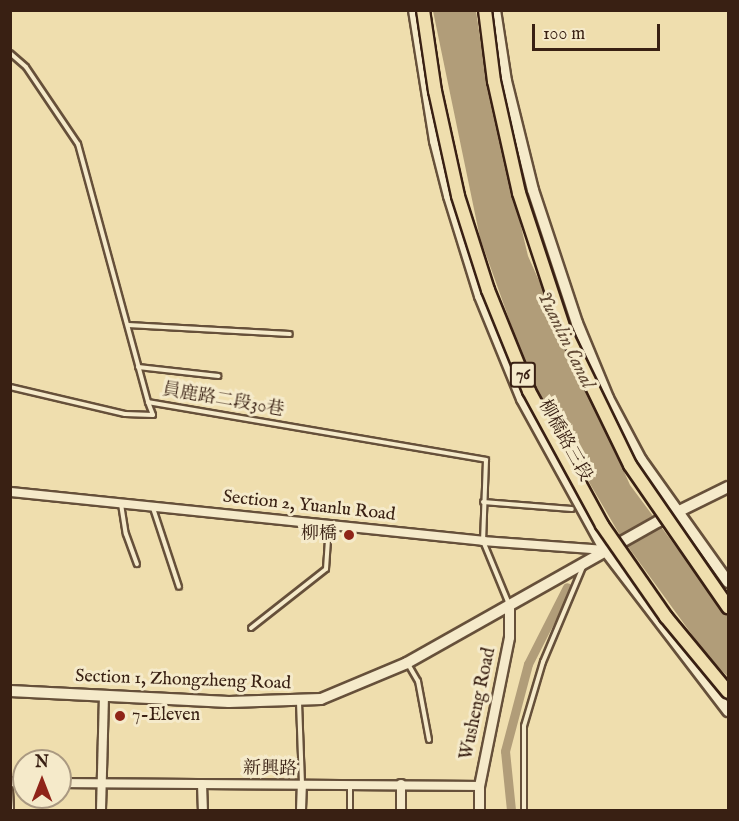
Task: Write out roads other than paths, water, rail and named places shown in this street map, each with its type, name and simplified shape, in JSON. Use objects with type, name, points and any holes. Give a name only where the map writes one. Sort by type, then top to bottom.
[{"type":"highway","name":"76","points":[[423,10],[435,91],[458,196],[488,290],[529,391],[602,525],[666,617],[729,692]]},
{"type":"highway","points":[[485,10],[494,81],[519,193],[564,329],[630,465],[729,607]]},
{"type":"main road","name":"柳橋路三段","points":[[414,10],[435,141],[480,296],[522,399],[605,550],[729,711]]},
{"type":"main road","points":[[495,10],[506,81],[530,179],[578,323],[608,398],[641,460],[729,582]]},
{"type":"main road","name":"Section 1, Zhongzheng Road","points":[[10,691],[299,702],[357,687],[407,663],[659,520],[729,487]]},
{"type":"street","name":"Section 2, Yuanlu Road","points":[[10,492],[152,505],[483,542],[605,550]]},
{"type":"street","name":"Wusheng Road","points":[[479,810],[479,786],[509,637],[509,604]]},
{"type":"street","points":[[101,810],[104,696]]},
{"type":"street","name":"新興路","points":[[72,783],[479,786]]},
{"type":"street","points":[[202,784],[202,810]]},
{"type":"street","points":[[401,784],[401,810]]},
{"type":"street","points":[[301,810],[302,785]]},
{"type":"lane","name":"員鹿路二段30巷","points":[[10,53],[26,67],[78,144],[148,402],[486,460],[483,542],[509,604]]},
{"type":"lane","points":[[128,325],[290,334]]},
{"type":"lane","points":[[138,367],[218,376]]},
{"type":"lane","points":[[10,387],[125,414],[153,415],[148,402]]},
{"type":"lane","points":[[120,502],[126,534],[137,564]]},
{"type":"lane","points":[[483,502],[572,509]]},
{"type":"lane","points":[[152,505],[179,587]]},
{"type":"lane","points":[[251,628],[326,569],[329,524]]},
{"type":"lane","points":[[524,810],[524,726],[543,662],[584,563]]},
{"type":"lane","points":[[407,663],[418,681],[429,740]]},
{"type":"lane","points":[[299,702],[302,785]]},
{"type":"lane","points":[[350,785],[350,810]]},
{"type":"lane","points":[[10,790],[12,810]]},
{"type":"waterway","points":[[511,810],[505,751],[528,664],[567,587]]},
{"type":"place","name":"柳橋","points":[[349,535]]},
{"type":"place","name":"7-Eleven","points":[[120,716]]},
{"type":"water label","name":"Yuanlin Canal","points":[[566,340]]}]
